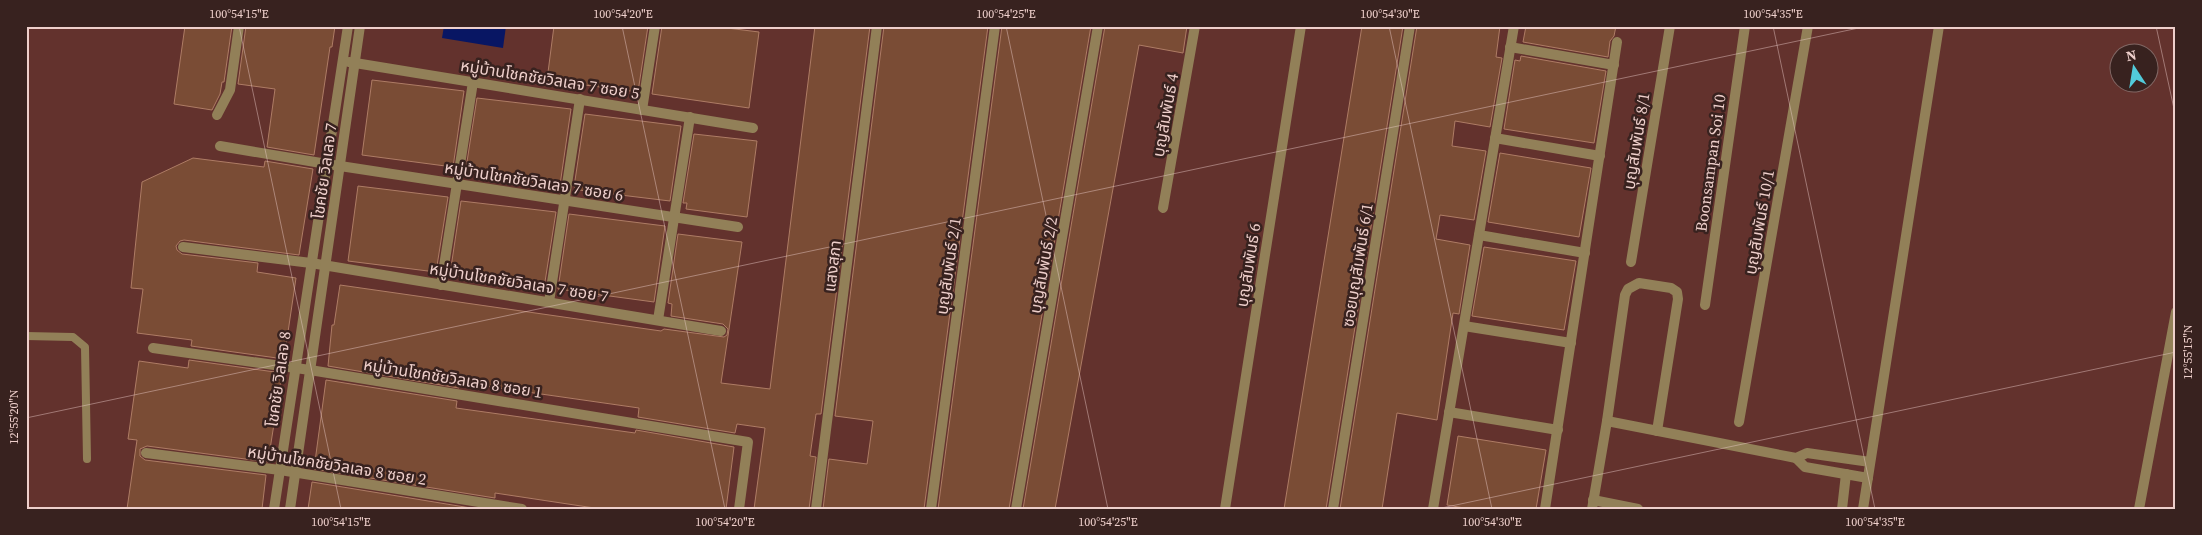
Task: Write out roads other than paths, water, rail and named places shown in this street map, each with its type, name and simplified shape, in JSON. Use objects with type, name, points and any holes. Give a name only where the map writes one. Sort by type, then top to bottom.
[{"type":"street","points":[[217,115],[230,90],[239,26]]},
{"type":"street","name":"โชคชัย วิลเลจ 7","points":[[304,313],[348,26]]},
{"type":"street","name":"โชคชัย วิลเลจ 7","points":[[317,319],[360,26]]},
{"type":"street","points":[[642,110],[655,26]]},
{"type":"street","name":"แสงสุภา","points":[[816,509],[877,26]]},
{"type":"street","name":"บุญสัมพันธ์ 2/1","points":[[931,509],[995,26]]},
{"type":"street","name":"บุญสัมพันธ์ 2/2","points":[[1016,509],[1098,26]]},
{"type":"street","name":"บุญสัมพันธ์ 4","points":[[1163,208],[1195,26]]},
{"type":"street","name":"บุญสัมพันธ์ 6","points":[[1225,509],[1301,26]]},
{"type":"street","name":"ซอยบุญสัมพันธ์ 6/1","points":[[1333,509],[1410,26]]},
{"type":"street","points":[[1434,509],[1514,26]]},
{"type":"street","name":"บุญสัมพันธ์ 8/1","points":[[1631,262],[1670,26]]},
{"type":"street","name":"Boonsampan Soi 10","points":[[1705,305],[1745,26]]},
{"type":"street","name":"บุญสัมพันธ์ 10/1","points":[[1739,422],[1808,26]]},
{"type":"street","points":[[1863,509],[1939,26]]},
{"type":"street","points":[[1545,509],[1618,42]]},
{"type":"street","points":[[1510,47],[1614,65]]},
{"type":"street","name":"หมู่บ้านโชคชัยวิลเลจ 7 ซอย 5","points":[[343,60],[753,128]]},
{"type":"street","points":[[441,285],[473,82]]},
{"type":"street","points":[[549,302],[580,100]]},
{"type":"street","points":[[658,320],[690,117]]},
{"type":"street","points":[[1495,138],[1600,156]]},
{"type":"street","name":"หมู่บ้านโชคชัยวิลเลจ 7 ซอย 6","points":[[220,146],[738,227]]},
{"type":"street","points":[[1479,235],[1585,253]]},
{"type":"street","name":"หมู่บ้านโชคชัยวิลเลจ 7 ซอย 7","points":[[183,246],[325,266],[721,331]]},
{"type":"street","points":[[1638,509],[1592,505],[1607,421],[1625,295],[1628,289],[1639,283],[1671,288],[1676,292],[1678,299],[1657,431]]},
{"type":"street","points":[[2139,509],[2176,312]]},
{"type":"street","name":"โชคชัย วิลเลจ 8","points":[[274,509],[304,313]]},
{"type":"street","name":"โชคชัย วิลเลจ 8","points":[[290,509],[317,319]]},
{"type":"street","points":[[1464,326],[1571,343]]},
{"type":"street","name":"หมู่บ้านโชคชัยวิลเลจ 8 ซอย 1","points":[[153,348],[295,367],[748,442],[739,509]]},
{"type":"street","points":[[1449,412],[1558,430]]},
{"type":"street","points":[[1607,421],[1796,458],[1805,467],[1868,478]]},
{"type":"street","name":"หมู่บ้านโชคชัยวิลเลจ 8 ซอย 2","points":[[146,453],[280,470],[295,474],[522,509]]},
{"type":"street","points":[[1796,458],[1807,453],[1870,462]]},
{"type":"street","points":[[1842,509],[1846,474]]},
{"type":"lane","points":[[26,336],[73,337],[85,347],[86,459]]}]
